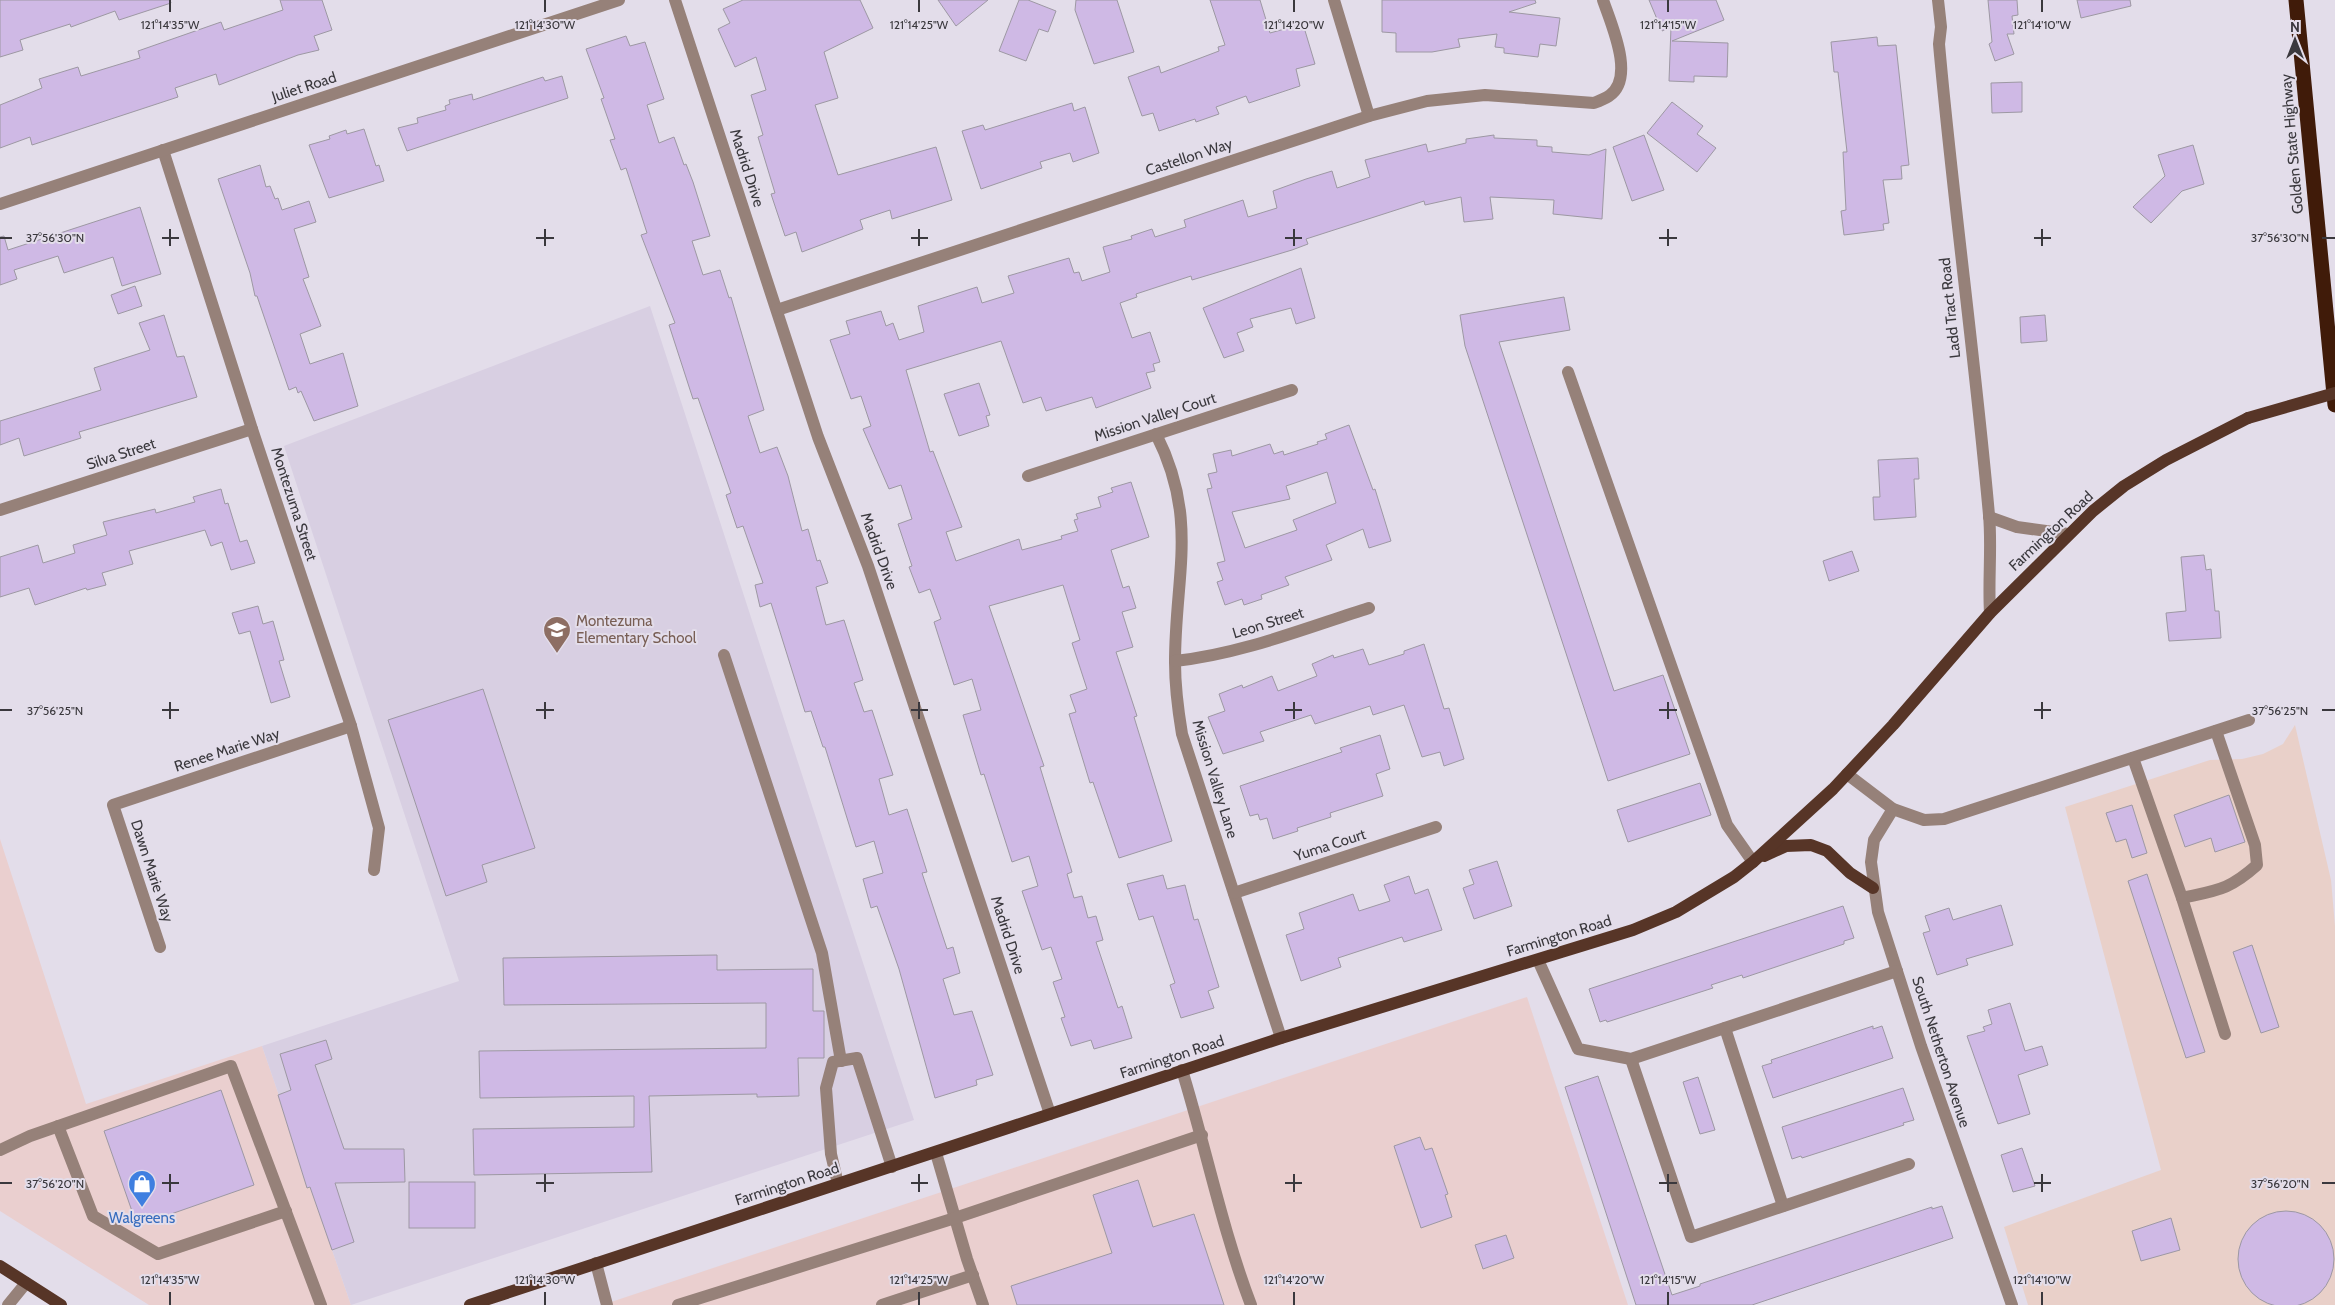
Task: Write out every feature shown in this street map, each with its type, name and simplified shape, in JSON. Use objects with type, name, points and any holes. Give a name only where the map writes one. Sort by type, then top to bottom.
[{"type":"highway","name":"Golden State Highway","points":[[2296,0],[2335,405]]},
{"type":"main road","name":"Farmington Road","points":[[470,1305],[1281,1038],[1633,930],[1676,912],[1734,878],[1846,774],[1893,725],[1990,613],[2068,534],[2124,486],[2198,442],[2248,418],[2335,393]]},
{"type":"main road","points":[[1753,862],[1786,846],[1811,845],[1827,851],[1850,873],[1873,888]]},
{"type":"main road","points":[[0,1266],[61,1305]]},
{"type":"street","name":"Juliet Road","points":[[0,204],[619,0]]},
{"type":"street","name":"Madrid Drive","points":[[675,0],[818,437],[868,566],[1050,1114]]},
{"type":"street","points":[[1334,0],[1369,116]]},
{"type":"street","name":"Castellon Way","points":[[777,310],[1369,116],[1426,101],[1485,95],[1546,98],[1586,104],[1610,96],[1617,87],[1622,71],[1620,54],[1603,0]]},
{"type":"street","name":"Ladd Tract Road","points":[[1938,0],[1941,26],[1939,44],[1950,162],[1989,517],[1988,580],[1990,613]]},
{"type":"street","name":"Montezuma Street","points":[[163,150],[252,429],[351,726],[379,828],[374,870]]},
{"type":"street","points":[[1568,372],[1727,825],[1753,862]]},
{"type":"street","name":"Mission Valley Court","points":[[1028,476],[1292,390]]},
{"type":"street","name":"Silva Street","points":[[0,510],[252,429]]},
{"type":"street","name":"Mission Valley Lane","points":[[1156,434],[1175,481],[1182,514],[1183,547],[1175,661],[1176,701],[1182,734],[1281,1038]]},
{"type":"street","points":[[1989,517],[2017,527],[2068,534]]},
{"type":"street","name":"Leon Street","points":[[1175,661],[1205,658],[1369,608]]},
{"type":"street","points":[[724,655],[822,953],[841,1061]]},
{"type":"street","points":[[1846,774],[1893,809],[1924,820],[1944,819],[2249,720]]},
{"type":"street","name":"Renee Marie Way","points":[[113,805],[351,726]]},
{"type":"street","points":[[2182,898],[2221,890],[2238,883],[2256,865],[2255,845],[2216,731]]},
{"type":"street","points":[[2133,758],[2182,898],[2225,1034]]},
{"type":"street","name":"Dawn Marie Way","points":[[113,805],[160,947]]},
{"type":"street","name":"South Netherton Avenue","points":[[1893,809],[1874,840],[1870,862],[1873,888],[1921,1046],[2012,1305]]},
{"type":"street","name":"Yuma Court","points":[[1234,894],[1436,828]]},
{"type":"street","points":[[1538,960],[1578,1049],[1631,1059],[1897,972]]},
{"type":"street","points":[[1726,1028],[1783,1206]]},
{"type":"street","points":[[838,1184],[831,1154],[826,1088],[833,1062],[857,1058],[892,1167]]},
{"type":"street","points":[[1631,1059],[1691,1237],[1909,1164]]},
{"type":"street","points":[[0,1150],[58,1126],[231,1066],[321,1305]]},
{"type":"street","points":[[1182,1070],[1202,1135],[1235,1262],[1251,1305]]},
{"type":"street","points":[[58,1126],[93,1216],[158,1254],[286,1211]]},
{"type":"street","points":[[678,1305],[955,1218],[1202,1135]]},
{"type":"street","points":[[936,1152],[983,1305]]},
{"type":"street","points":[[596,1263],[607,1305]]},
{"type":"street","points":[[882,1305],[973,1275]]},
{"type":"street","points":[[8,1305],[26,1282]]},
{"type":"shaded area","name":"Montezuma Elementary School","points":[[650,306],[914,1120],[351,1305],[262,1046],[459,981],[284,446]]},
{"type":"shaded area","points":[[2295,725],[2331,880],[2335,926],[2335,1305],[2028,1305],[2004,1227],[2161,1170],[2065,807],[2210,760],[2242,759],[2263,754],[2283,744]]},
{"type":"shaded area","points":[[0,839],[86,1104],[262,1046],[351,1305],[149,1305],[0,1211]]},
{"type":"shaded area","points":[[1527,997],[1628,1305],[602,1305]]},
{"type":"building","points":[[0,0],[170,0],[171,3],[119,20],[115,11],[71,27],[70,24],[20,40],[23,50],[0,57]]},
{"type":"building","points":[[280,0],[322,0],[332,30],[314,36],[319,50],[298,55],[219,85],[216,74],[175,88],[178,97],[32,145],[30,137],[0,148],[0,105],[42,88],[39,79],[78,67],[81,76],[140,58],[138,51],[221,22],[224,30],[283,10]]},
{"type":"building","points":[[743,0],[860,0],[873,28],[824,52],[838,98],[815,105],[838,175],[936,147],[952,200],[892,219],[890,210],[860,220],[863,229],[802,252],[796,232],[785,236],[771,194],[775,193],[758,137],[763,135],[751,95],[766,90],[756,57],[735,67],[718,29],[730,23],[723,9]]},
{"type":"building","points":[[938,0],[988,0],[956,26]]},
{"type":"building","points":[[1019,0],[1028,0],[1056,11],[1048,32],[1039,29],[1026,61],[999,51]]},
{"type":"building","points":[[1076,0],[1117,0],[1134,52],[1094,64],[1075,10]]},
{"type":"building","points":[[1210,0],[1260,0],[1270,33],[1303,24],[1315,64],[1296,69],[1300,86],[1249,103],[1246,96],[1216,107],[1219,114],[1196,122],[1195,119],[1159,131],[1153,113],[1142,116],[1128,77],[1159,66],[1161,73],[1219,51],[1218,47],[1225,45]]},
{"type":"building","points":[[1382,0],[1535,0],[1536,3],[1509,12],[1560,18],[1556,46],[1540,44],[1538,57],[1504,53],[1504,48],[1495,47],[1497,34],[1458,39],[1460,47],[1432,52],[1396,52],[1396,33],[1382,32]]},
{"type":"building","points":[[1649,0],[1716,0],[1724,20],[1672,41],[1728,43],[1727,77],[1694,76],[1694,82],[1669,81],[1671,27],[1662,31]]},
{"type":"building","points":[[1988,0],[2017,0],[2018,15],[2012,16],[2014,34],[2007,34],[2014,54],[1995,61],[1989,44],[1992,42]]},
{"type":"building","points":[[2077,0],[2130,0],[2131,6],[2081,18]]},
{"type":"building","points":[[626,36],[630,46],[645,42],[664,99],[647,105],[659,143],[674,137],[684,165],[686,164],[693,182],[710,236],[692,241],[703,275],[720,270],[729,298],[731,297],[764,410],[748,416],[760,453],[777,447],[788,476],[802,531],[808,529],[817,561],[820,560],[828,583],[816,587],[826,625],[844,620],[863,680],[854,683],[864,712],[872,710],[893,775],[879,779],[889,815],[907,809],[927,872],[922,873],[947,949],[953,947],[960,973],[943,979],[954,1015],[972,1011],[993,1075],[976,1080],[977,1085],[935,1098],[899,969],[877,906],[871,908],[863,879],[883,873],[874,841],[856,847],[825,747],[823,747],[811,711],[805,712],[771,603],[760,607],[755,585],[763,583],[743,526],[737,528],[726,495],[731,493],[698,398],[693,399],[669,325],[675,323],[641,235],[647,233],[626,168],[621,170],[610,140],[615,139],[601,99],[604,98],[586,49]]},
{"type":"building","points":[[1877,37],[1878,46],[1896,45],[1909,165],[1901,166],[1902,179],[1883,180],[1889,223],[1883,224],[1884,230],[1844,235],[1841,211],[1846,210],[1843,152],[1847,152],[1838,72],[1834,72],[1831,42]]},
{"type":"building","points":[[562,76],[568,98],[407,151],[398,128],[418,123],[417,118],[446,110],[445,106],[450,104],[449,100],[472,94],[473,100],[543,77],[545,81]]},
{"type":"building","points":[[2022,82],[2022,112],[1992,113],[1991,83]]},
{"type":"building","points":[[1672,102],[1703,126],[1697,134],[1716,148],[1697,172],[1647,133]]},
{"type":"building","points":[[1072,103],[1074,111],[1085,107],[1099,153],[1073,162],[1070,153],[1040,162],[1042,168],[981,189],[962,131],[983,125],[985,130]]},
{"type":"building","points":[[364,129],[376,166],[379,165],[384,181],[329,198],[309,145],[330,139],[329,136],[346,130],[347,134]]},
{"type":"building","points":[[1494,135],[1494,138],[1537,140],[1537,146],[1552,147],[1552,152],[1589,155],[1606,149],[1602,219],[1553,214],[1554,200],[1490,197],[1493,219],[1464,222],[1461,197],[1425,205],[1424,201],[1306,239],[1308,244],[1292,250],[1192,280],[1191,276],[1136,294],[1137,297],[1120,303],[1132,338],[1150,332],[1160,362],[1153,364],[1155,371],[1146,373],[1151,388],[1096,408],[1092,397],[1046,411],[1041,397],[1023,403],[1001,341],[906,370],[930,452],[933,451],[962,527],[946,532],[956,561],[1019,539],[1022,550],[1062,539],[1061,536],[1078,531],[1074,520],[1078,519],[1076,514],[1101,507],[1098,497],[1113,492],[1111,488],[1131,482],[1149,537],[1111,550],[1123,588],[1129,586],[1136,608],[1122,612],[1133,647],[1116,652],[1137,716],[1134,717],[1172,841],[1119,858],[1093,782],[1090,783],[1069,714],[1076,712],[1070,695],[1087,689],[1072,643],[1080,640],[1063,585],[989,606],[1044,766],[1040,767],[1072,872],[1067,874],[1074,898],[1082,896],[1088,918],[1096,916],[1103,940],[1096,942],[1118,1008],[1122,1006],[1132,1038],[1094,1049],[1091,1040],[1071,1046],[1061,1018],[1065,1017],[1053,982],[1062,979],[1051,947],[1042,950],[1022,891],[1038,886],[1029,856],[1012,862],[984,774],[981,775],[963,715],[981,710],[972,679],[954,685],[934,622],[941,619],[930,589],[919,593],[909,567],[912,566],[898,524],[912,519],[901,485],[889,489],[863,429],[871,426],[861,396],[851,399],[830,340],[850,334],[846,321],[881,311],[886,326],[893,323],[899,340],[924,332],[918,306],[977,287],[982,303],[1014,293],[1008,276],[1069,258],[1074,273],[1079,272],[1082,281],[1110,272],[1103,247],[1132,239],[1131,236],[1152,229],[1155,237],[1186,227],[1184,220],[1243,200],[1248,217],[1277,208],[1273,191],[1306,179],[1332,171],[1337,188],[1370,177],[1365,160],[1426,144],[1428,152],[1466,143],[1466,139]]},
{"type":"building","points":[[1644,135],[1664,190],[1632,201],[1613,147]]},
{"type":"building","points":[[2193,145],[2204,184],[2182,191],[2151,223],[2133,207],[2165,176],[2158,155]]},
{"type":"building","points":[[260,165],[266,187],[270,186],[275,199],[278,198],[282,210],[309,201],[316,222],[294,229],[309,277],[303,279],[321,326],[300,334],[310,364],[343,353],[358,406],[314,421],[301,391],[298,393],[296,387],[289,390],[257,296],[255,296],[250,273],[218,179]]},
{"type":"building","points":[[140,207],[161,274],[122,286],[113,257],[64,273],[58,256],[14,270],[17,279],[0,285],[0,237],[4,236],[8,250]]},
{"type":"building","points":[[1301,268],[1315,318],[1296,324],[1291,308],[1250,319],[1253,327],[1237,333],[1244,351],[1224,358],[1203,308]]},
{"type":"building","points":[[135,286],[142,306],[118,314],[111,295]]},
{"type":"building","points":[[1564,297],[1570,330],[1499,342],[1614,691],[1663,675],[1690,754],[1608,781],[1465,346],[1460,315]]},
{"type":"building","points":[[164,315],[177,357],[184,356],[197,397],[79,432],[81,438],[24,456],[19,438],[0,445],[0,421],[101,390],[94,368],[150,350],[139,323]]},
{"type":"building","points":[[2045,315],[2047,341],[2021,343],[2020,317]]},
{"type":"building","points":[[979,383],[990,415],[986,416],[989,426],[959,436],[944,394]]},
{"type":"building","points":[[1349,425],[1373,490],[1375,489],[1391,541],[1369,548],[1363,529],[1326,545],[1332,560],[1285,577],[1289,585],[1261,595],[1262,599],[1244,605],[1242,599],[1225,605],[1217,582],[1223,580],[1217,563],[1225,561],[1207,489],[1212,488],[1208,474],[1217,472],[1213,454],[1231,450],[1232,456],[1270,444],[1274,454],[1283,451],[1284,455],[1318,444],[1317,442],[1327,439],[1325,434]],"holes":[[[1327,472],[1336,503],[1293,520],[1297,530],[1245,548],[1232,512],[1290,499],[1286,486]]]},
{"type":"building","points":[[1918,458],[1919,479],[1914,479],[1916,517],[1874,520],[1873,497],[1880,497],[1878,460]]},
{"type":"building","points":[[221,489],[225,504],[228,503],[240,542],[247,540],[255,563],[231,570],[222,542],[211,546],[205,530],[129,551],[133,564],[102,573],[106,585],[87,590],[86,588],[35,605],[29,588],[0,597],[0,557],[38,545],[43,563],[75,553],[73,545],[107,535],[103,522],[155,509],[156,513],[195,502],[193,497]]},
{"type":"building","points":[[1852,551],[1859,571],[1829,581],[1823,561]]},
{"type":"building","points":[[2204,555],[2206,570],[2211,569],[2215,611],[2219,611],[2221,638],[2169,641],[2166,613],[2186,611],[2181,557]]},
{"type":"building","points":[[258,606],[263,624],[273,621],[284,660],[279,661],[290,697],[271,703],[250,631],[239,634],[232,613]]},
{"type":"building","points":[[1424,644],[1444,709],[1449,708],[1464,759],[1444,766],[1440,752],[1422,757],[1404,705],[1373,715],[1370,706],[1315,724],[1311,715],[1260,732],[1264,741],[1223,754],[1208,717],[1225,711],[1219,694],[1242,685],[1243,688],[1272,676],[1278,691],[1317,676],[1312,664],[1333,655],[1334,658],[1363,649],[1369,665],[1404,654],[1404,651]]},
{"type":"building","points":[[483,689],[535,848],[482,865],[487,882],[446,896],[388,720]]},
{"type":"building","points":[[1380,735],[1390,769],[1376,774],[1383,796],[1330,813],[1331,817],[1297,828],[1298,831],[1273,839],[1267,818],[1260,820],[1258,814],[1250,816],[1240,786],[1342,752],[1340,748]]},
{"type":"building","points":[[1700,783],[1711,815],[1628,842],[1617,810]]},
{"type":"building","points":[[2229,795],[2245,842],[2215,852],[2211,838],[2185,847],[2174,815]]},
{"type":"building","points":[[2132,805],[2147,853],[2132,858],[2126,839],[2116,842],[2106,813]]},
{"type":"building","points":[[1497,861],[1512,906],[1474,919],[1463,888],[1474,884],[1469,870]]},
{"type":"building","points":[[2147,874],[2205,1052],[2186,1058],[2128,881]]},
{"type":"building","points":[[1163,875],[1167,889],[1185,885],[1194,920],[1198,919],[1219,987],[1208,991],[1214,1008],[1181,1018],[1170,985],[1175,983],[1153,916],[1139,920],[1127,884]]},
{"type":"building","points":[[1409,876],[1415,894],[1428,889],[1442,930],[1404,942],[1402,937],[1338,958],[1341,967],[1301,981],[1286,935],[1304,929],[1299,913],[1353,894],[1359,911],[1390,901],[1384,885]]},
{"type":"building","points":[[2001,905],[2013,945],[1966,959],[1968,965],[1937,975],[1923,933],[1930,931],[1925,916],[1949,908],[1953,920]]},
{"type":"building","points":[[1843,906],[1854,938],[1844,941],[1844,944],[1743,978],[1742,975],[1711,985],[1713,988],[1607,1022],[1606,1020],[1600,1022],[1589,989]]},
{"type":"building","points":[[2252,945],[2279,1027],[2261,1033],[2233,952]]},
{"type":"building","points":[[717,955],[717,970],[813,969],[813,1011],[824,1011],[824,1058],[798,1058],[799,1096],[757,1097],[757,1094],[649,1096],[652,1172],[474,1175],[473,1129],[634,1127],[634,1096],[480,1098],[479,1051],[766,1048],[766,1003],[504,1005],[503,958]]},
{"type":"building","points":[[2010,1003],[2025,1051],[2042,1046],[2048,1065],[2018,1075],[2030,1114],[1998,1124],[1967,1036],[1985,1031],[1983,1027],[1992,1024],[1988,1010]]},
{"type":"building","points":[[1873,1026],[1873,1029],[1882,1026],[1893,1058],[1773,1098],[1762,1066],[1772,1063],[1771,1060]]},
{"type":"building","points":[[326,1040],[332,1059],[315,1065],[344,1149],[404,1149],[405,1182],[335,1183],[354,1242],[332,1250],[310,1187],[307,1188],[278,1095],[291,1090],[280,1054]]},
{"type":"building","points":[[1598,1076],[1672,1295],[1932,1207],[1932,1209],[1942,1206],[1953,1238],[1752,1305],[1636,1305],[1565,1087]]},
{"type":"building","points":[[1698,1077],[1715,1130],[1700,1134],[1683,1082]]},
{"type":"building","points":[[1903,1088],[1914,1120],[1903,1123],[1904,1125],[1802,1158],[1801,1156],[1792,1159],[1782,1127]]},
{"type":"building","points":[[221,1090],[254,1185],[151,1221],[133,1214],[104,1131]]},
{"type":"building","points":[[1420,1137],[1425,1150],[1432,1148],[1448,1194],[1445,1195],[1452,1217],[1421,1228],[1394,1146]]},
{"type":"building","points":[[2022,1148],[2035,1186],[2013,1192],[2001,1155]]},
{"type":"building","points":[[1138,1180],[1153,1227],[1194,1214],[1224,1305],[1017,1305],[1011,1286],[1112,1253],[1093,1195]]},
{"type":"building","points":[[409,1182],[475,1182],[475,1228],[409,1228]]},
{"type":"building","points":[[2277,1211],[2295,1211],[2313,1219],[2326,1232],[2334,1250],[2331,1278],[2313,1299],[2295,1307],[2277,1307],[2259,1299],[2246,1286],[2238,1268],[2238,1250],[2246,1232],[2259,1219]]},
{"type":"building","points":[[2171,1218],[2180,1250],[2141,1261],[2132,1231]]},
{"type":"building","points":[[1506,1235],[1514,1258],[1483,1269],[1475,1245]]},
{"type":"place","name":"Montezuma Elementary School","points":[[557,654]]},
{"type":"place","name":"Walgreens","points":[[142,1208]]}]
